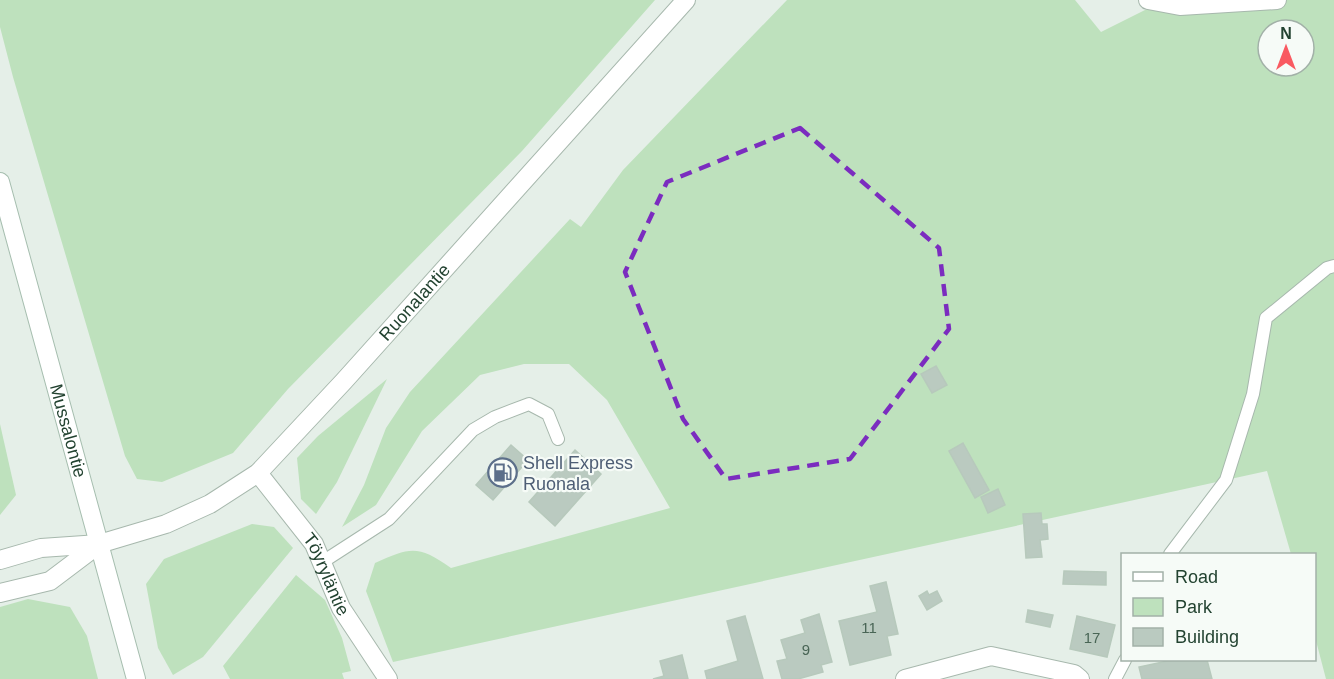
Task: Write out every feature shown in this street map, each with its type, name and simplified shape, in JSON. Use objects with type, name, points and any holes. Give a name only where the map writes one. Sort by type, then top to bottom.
[{"type":"street","name":"Ruonalantie","points":[[99,544],[166,524],[210,504],[258,473],[344,381],[686,0]]},
{"type":"street","points":[[1148,0],[1180,6],[1277,0]]},
{"type":"street","name":"Mussalontie","points":[[0,182],[134,671]]},
{"type":"street","name":"Töyryläntie","points":[[258,473],[314,544],[324,561],[341,608],[388,679]]},
{"type":"street","points":[[0,560],[41,548],[99,544]]},
{"type":"street","points":[[0,593],[50,581],[99,544]]},
{"type":"street","points":[[905,679],[991,656],[1074,674],[1080,679]]},
{"type":"lane","points":[[1171,553],[1226,480],[1253,394],[1266,318],[1327,268],[1334,266]]},
{"type":"lane","points":[[324,561],[389,519],[473,430],[495,417],[529,404],[548,414],[558,439]]},
{"type":"lane","points":[[1115,679],[1124,661]]},
{"type":"highlighted area","points":[[800,128],[939,248],[949,329],[850,459],[726,479],[683,419],[625,272],[667,182]]},
{"type":"green space","points":[[0,0],[655,0],[522,151],[288,389],[233,453],[162,482],[137,479],[125,456],[13,77],[0,27]]},
{"type":"green space","points":[[787,0],[1075,0],[1101,32],[1165,0],[1334,0],[1334,679],[1326,679],[1316,641],[1316,553],[1291,553],[1267,471],[393,662],[366,591],[375,563],[406,551],[414,551],[430,555],[451,568],[670,508],[607,400],[569,364],[524,364],[480,375],[422,431],[376,505],[342,527],[364,485],[386,428],[410,392],[570,219],[581,227],[623,170]]},
{"type":"green space","points":[[387,379],[337,482],[316,514],[301,499],[297,458],[318,436]]},
{"type":"green space","points":[[0,424],[16,495],[0,515]]},
{"type":"green space","points":[[252,524],[274,527],[293,548],[203,657],[173,675],[158,648],[146,584],[164,559]]},
{"type":"green space","points":[[296,575],[325,600],[342,638],[351,671],[342,673],[344,679],[230,679],[223,666]]},
{"type":"green space","points":[[28,599],[70,607],[87,636],[98,679],[0,679],[0,607]]},
{"type":"building","points":[[936,366],[947,385],[932,393],[921,374]]},
{"type":"building","points":[[963,443],[989,490],[975,498],[949,451]]},
{"type":"building","name":"Shell Express Ruonala","points":[[511,445],[528,460],[493,500],[476,485]]},
{"type":"building","points":[[575,450],[601,474],[555,526],[529,502]]},
{"type":"building","points":[[998,489],[1005,505],[988,513],[981,497]]},
{"type":"building","points":[[1041,513],[1042,524],[1047,524],[1048,539],[1040,540],[1042,557],[1026,558],[1023,514]]},
{"type":"building","points":[[1064,571],[1106,572],[1106,585],[1063,584]]},
{"type":"building","points":[[886,582],[898,634],[887,636],[891,655],[850,665],[839,621],[877,612],[870,586]]},
{"type":"building","points":[[927,591],[929,595],[937,591],[942,601],[927,610],[919,596]]},
{"type":"building","points":[[1028,610],[1053,615],[1050,627],[1026,622]]},
{"type":"building","points":[[819,614],[832,662],[821,665],[823,672],[798,679],[782,679],[777,661],[787,659],[781,640],[805,633],[801,620]]},
{"type":"building","points":[[745,616],[763,679],[707,679],[705,671],[738,661],[727,621]]},
{"type":"building","points":[[1077,616],[1115,625],[1107,657],[1070,649]]},
{"type":"building","points":[[682,655],[688,679],[653,679],[664,676],[660,661]]},
{"type":"building","points":[[1167,661],[1207,661],[1212,679],[1142,679],[1139,667]]},
{"type":"place","name":"Shell Express Ruonala","points":[[502,473]]}]
